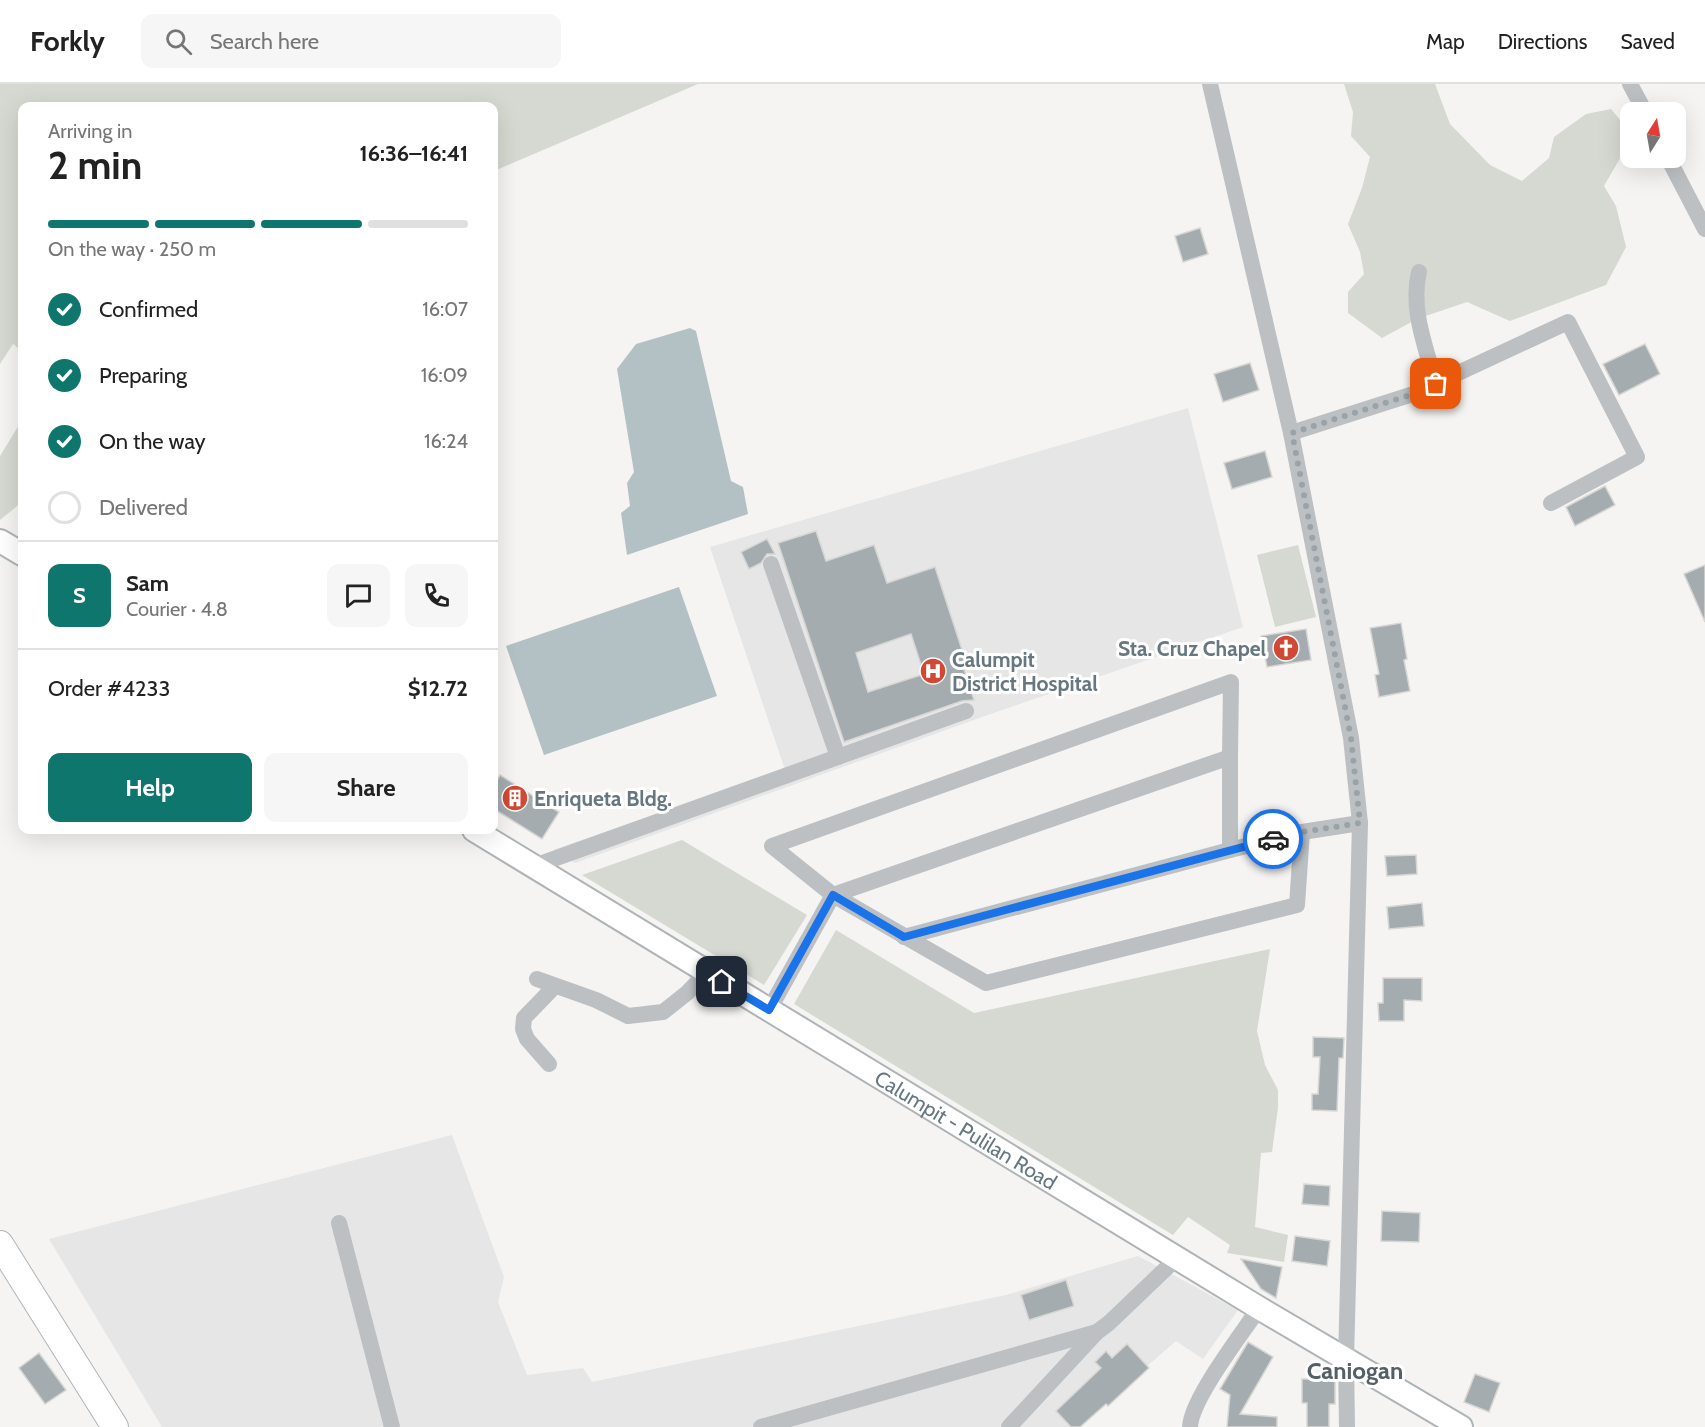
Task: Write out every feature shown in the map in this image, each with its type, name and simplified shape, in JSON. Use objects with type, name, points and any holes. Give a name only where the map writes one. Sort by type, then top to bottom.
[{"type":"highway","points":[[6,1254],[115,1427]]},
{"type":"main road","points":[[0,541],[18,552]]},
{"type":"main road","name":"Calumpit - Pulilan Road","points":[[481,834],[1259,1308],[1461,1427]]},
{"type":"street","points":[[1210,84],[1292,433],[1351,738],[1360,823],[1346,1360],[1347,1427]]},
{"type":"street","points":[[1630,84],[1640,102]]},
{"type":"street","points":[[1673,168],[1705,229]]},
{"type":"street","points":[[1419,272],[1416,286],[1416,311],[1436,384]]},
{"type":"street","points":[[1292,433],[1413,394],[1568,322],[1637,458],[1551,503]]},
{"type":"street","points":[[771,564],[838,757]]},
{"type":"street","points":[[1230,850],[1232,682],[771,846],[833,895],[986,983],[1297,905],[1302,832]]},
{"type":"street","points":[[534,866],[966,711]]},
{"type":"street","points":[[769,1010],[833,895],[1230,757]]},
{"type":"street","points":[[904,937],[1302,832],[1360,823]]},
{"type":"street","points":[[537,979],[596,1000],[628,1016],[663,1012],[687,993],[706,972]]},
{"type":"street","points":[[549,1064],[527,1040],[523,1029],[524,1018],[555,986]]},
{"type":"street","points":[[339,1223],[392,1427]]},
{"type":"street","points":[[1009,1427],[1097,1332],[1177,1258]]},
{"type":"street","points":[[1190,1427],[1198,1398],[1259,1308]]},
{"type":"street","points":[[760,1427],[815,1419],[1097,1332]]},
{"type":"shaded area","points":[[0,84],[698,84],[498,169],[498,102],[18,102],[18,348],[13,344],[0,364]]},
{"type":"shaded area","points":[[1344,84],[1435,84],[1450,124],[1490,165],[1522,181],[1549,158],[1554,137],[1586,114],[1611,109],[1620,120],[1620,158],[1604,186],[1616,206],[1626,247],[1606,285],[1510,321],[1467,302],[1417,319],[1382,338],[1348,313],[1348,292],[1364,274],[1360,252],[1348,224],[1362,188],[1370,157],[1351,136],[1353,112]]},
{"type":"shaded area","points":[[690,328],[696,331],[731,481],[743,487],[748,514],[627,555],[621,513],[630,506],[627,483],[634,472],[617,369],[636,344]]},
{"type":"shaded area","name":"Calumpit District Hospital","points":[[1188,408],[1243,627],[985,716],[575,863],[553,850],[785,770],[710,547]]},
{"type":"shaded area","points":[[18,427],[18,505],[0,520],[0,456]]},
{"type":"shaded area","points":[[1298,545],[1316,617],[1275,627],[1257,555]]},
{"type":"shaded area","points":[[679,587],[717,696],[544,755],[506,646]]},
{"type":"shaded area","points":[[682,840],[807,915],[764,985],[582,875]]},
{"type":"shaded area","points":[[836,930],[974,1013],[1270,949],[1257,1031],[1265,1065],[1278,1090],[1278,1108],[1272,1152],[1261,1153],[1255,1227],[1288,1235],[1284,1262],[1227,1253],[1230,1245],[1188,1217],[1173,1235],[794,1004]]},
{"type":"shaded area","points":[[452,1135],[504,1277],[498,1302],[527,1375],[583,1368],[592,1382],[1006,1295],[1138,1256],[1238,1310],[1203,1359],[1176,1341],[1077,1427],[162,1427],[49,1239]]},
{"type":"building","points":[[1200,228],[1208,254],[1183,262],[1175,236]]},
{"type":"building","points":[[1645,344],[1660,374],[1619,395],[1603,364]]},
{"type":"building","points":[[1250,363],[1259,390],[1223,402],[1214,374]]},
{"type":"building","points":[[1265,451],[1272,477],[1232,489],[1224,463]]},
{"type":"building","points":[[1605,486],[1615,505],[1575,526],[1566,507]]},
{"type":"building","points":[[816,531],[826,561],[874,545],[887,583],[935,567],[966,662],[962,663],[974,700],[962,701],[844,742],[778,543]],"holes":[[[911,634],[924,674],[868,692],[856,653]]]},
{"type":"building","points":[[767,539],[775,554],[767,554],[761,563],[749,569],[741,552]]},
{"type":"building","points":[[1705,565],[1705,622],[1684,574]]},
{"type":"building","points":[[1401,623],[1407,659],[1404,660],[1410,691],[1379,697],[1375,675],[1379,674],[1370,628]]},
{"type":"building","name":"Sta. Cruz Chapel","points":[[1306,629],[1311,660],[1267,667],[1261,636]]},
{"type":"building","name":"Enriqueta Bldg.","points":[[500,775],[559,812],[542,839],[498,812]]},
{"type":"building","points":[[1416,855],[1417,874],[1387,876],[1385,856]]},
{"type":"building","points":[[1422,903],[1424,926],[1389,929],[1387,907]]},
{"type":"building","points":[[1383,978],[1422,978],[1422,1001],[1404,1000],[1404,1021],[1379,1021],[1378,1003],[1383,1003]]},
{"type":"building","points":[[1313,1037],[1344,1038],[1343,1058],[1339,1058],[1337,1111],[1312,1110],[1312,1094],[1318,1094],[1320,1057],[1313,1057]]},
{"type":"building","points":[[1304,1184],[1330,1186],[1329,1206],[1302,1204]]},
{"type":"building","points":[[1382,1211],[1420,1213],[1419,1242],[1381,1241]]},
{"type":"building","points":[[1295,1236],[1330,1241],[1327,1266],[1292,1261]]},
{"type":"building","points":[[1241,1259],[1282,1267],[1276,1298],[1261,1289]]},
{"type":"building","points":[[1066,1280],[1074,1306],[1029,1320],[1021,1295]]},
{"type":"building","points":[[1248,1342],[1273,1357],[1240,1414],[1277,1417],[1277,1427],[1227,1427],[1230,1395],[1220,1389]]},
{"type":"building","points":[[1127,1344],[1149,1368],[1108,1406],[1106,1404],[1080,1427],[1071,1427],[1056,1411],[1101,1368],[1095,1362],[1106,1351],[1112,1358]]},
{"type":"building","points":[[39,1353],[66,1390],[45,1404],[19,1368]]},
{"type":"building","points":[[1475,1374],[1500,1383],[1489,1412],[1464,1402]]},
{"type":"building","points":[[1302,1379],[1335,1379],[1335,1404],[1329,1404],[1329,1427],[1307,1427],[1307,1403],[1302,1403]]},
{"type":"way so far","points":[[1273,839],[1360,823],[1351,738],[1292,433],[1413,394],[1436,384]]},
{"type":"place","name":"Sta. Cruz Chapel","points":[[1286,648]]},
{"type":"place","name":"Calumpit District Hospital","points":[[933,671]]},
{"type":"place","name":"Enriqueta Bldg.","points":[[515,798]]},
{"type":"district","name":"Caniogan","points":[[1355,1370]]},
{"type":"route","points":[[722,982],[769,1010],[833,895],[904,937],[1273,839]]}]
